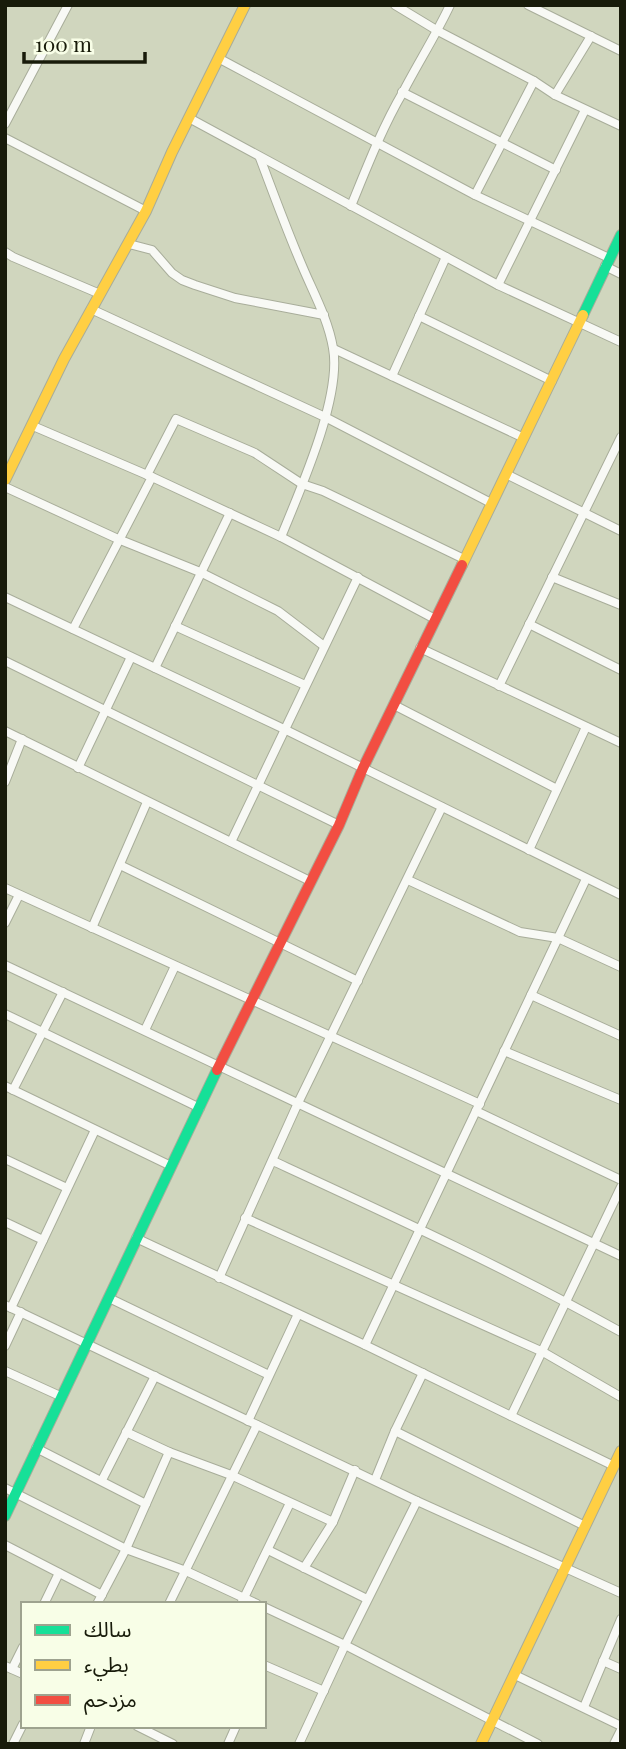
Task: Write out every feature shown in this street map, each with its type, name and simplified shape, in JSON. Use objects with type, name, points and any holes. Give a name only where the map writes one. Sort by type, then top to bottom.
[{"type":"street","points":[[5,124],[68,5]]},
{"type":"street","points":[[5,480],[64,359],[146,211],[245,5]]},
{"type":"street","points":[[394,5],[555,95],[621,126]]},
{"type":"street","points":[[351,206],[377,142],[450,5]]},
{"type":"street","points":[[528,5],[621,51]]},
{"type":"street","points":[[555,95],[591,36]]},
{"type":"street","points":[[220,59],[607,262],[621,274]]},
{"type":"street","points":[[475,195],[534,81]]},
{"type":"street","points":[[402,92],[556,170]]},
{"type":"street","points":[[498,285],[585,110]]},
{"type":"street","points":[[190,118],[498,285],[621,342]]},
{"type":"street","points":[[5,138],[146,211]]},
{"type":"street","points":[[260,158],[324,315],[334,349],[334,369],[325,417],[281,537]]},
{"type":"street","points":[[5,1516],[11,1491],[36,1448],[250,1000],[339,825],[363,768],[621,235]]},
{"type":"street","points":[[129,244],[152,250],[172,272],[195,285],[235,298],[324,315]]},
{"type":"street","points":[[5,252],[100,294]]},
{"type":"street","points":[[392,376],[446,257]]},
{"type":"street","points":[[91,309],[325,417],[491,503]]},
{"type":"street","points":[[419,316],[552,381]]},
{"type":"street","points":[[334,349],[524,438]]},
{"type":"street","points":[[73,629],[176,419],[255,453],[302,484],[323,491],[464,559]]},
{"type":"street","points":[[33,426],[281,537],[435,619]]},
{"type":"street","points":[[499,686],[621,437]]},
{"type":"street","points":[[506,474],[621,531]]},
{"type":"street","points":[[5,487],[118,539],[200,572],[278,611],[324,646]]},
{"type":"street","points":[[155,668],[230,513]]},
{"type":"street","points":[[231,842],[358,577]]},
{"type":"street","points":[[552,577],[621,605]]},
{"type":"street","points":[[5,597],[284,729],[621,894]]},
{"type":"street","points":[[529,624],[621,670]]},
{"type":"street","points":[[175,626],[305,685]]},
{"type":"street","points":[[420,649],[621,743]]},
{"type":"street","points":[[78,768],[131,657]]},
{"type":"street","points":[[5,661],[339,825]]},
{"type":"street","points":[[394,705],[557,789]]},
{"type":"street","points":[[529,850],[586,727]]},
{"type":"street","points":[[5,731],[310,881]]},
{"type":"street","points":[[5,782],[22,739]]},
{"type":"street","points":[[92,928],[147,802]]},
{"type":"street","points":[[219,1278],[298,1103],[442,807]]},
{"type":"street","points":[[120,864],[359,981]]},
{"type":"street","points":[[365,1345],[586,879]]},
{"type":"street","points":[[408,880],[520,932],[558,938],[621,967]]},
{"type":"street","points":[[5,888],[331,1036],[621,1180]]},
{"type":"street","points":[[5,923],[19,895]]},
{"type":"street","points":[[5,965],[621,1256]]},
{"type":"street","points":[[145,1030],[175,966]]},
{"type":"street","points":[[63,992],[9,1088],[171,1166]]},
{"type":"street","points":[[531,995],[621,1036]]},
{"type":"street","points":[[5,1014],[200,1108]]},
{"type":"street","points":[[504,1051],[621,1100]]},
{"type":"street","points":[[95,1130],[43,1240],[8,1306],[417,1501],[621,1593]]},
{"type":"street","points":[[5,1159],[67,1188]]},
{"type":"street","points":[[273,1161],[420,1228],[566,1301],[621,1332]]},
{"type":"street","points":[[511,1416],[621,1187]]},
{"type":"street","points":[[245,1218],[543,1352],[621,1397]]},
{"type":"street","points":[[5,1222],[43,1240]]},
{"type":"street","points":[[136,1238],[614,1466]]},
{"type":"street","points":[[108,1298],[270,1375]]},
{"type":"street","points":[[5,1346],[21,1312]]},
{"type":"street","points":[[248,1421],[298,1314]]},
{"type":"street","points":[[5,1371],[60,1396]]},
{"type":"street","points":[[375,1480],[423,1373]]},
{"type":"street","points":[[102,1480],[155,1376]]},
{"type":"street","points":[[170,1602],[257,1425]]},
{"type":"street","points":[[395,1431],[585,1526]]},
{"type":"street","points":[[126,1432],[169,1452],[231,1475],[333,1522]]},
{"type":"street","points":[[36,1448],[146,1504]]},
{"type":"street","points":[[481,1744],[621,1451]]},
{"type":"street","points":[[98,1602],[126,1549],[169,1452]]},
{"type":"street","points":[[304,1568],[333,1522],[355,1470]]},
{"type":"street","points":[[11,1491],[126,1549],[186,1571],[242,1601],[290,1503]]},
{"type":"street","points":[[299,1744],[367,1599],[417,1501]]},
{"type":"street","points":[[5,1545],[102,1595]]},
{"type":"street","points":[[268,1550],[367,1599]]},
{"type":"street","points":[[45,1602],[59,1573]]},
{"type":"street","points":[[266,1608],[538,1744]]},
{"type":"street","points":[[584,1707],[621,1619]]},
{"type":"street","points":[[9,1668],[21,1650]]},
{"type":"street","points":[[603,1661],[621,1670]]},
{"type":"street","points":[[266,1667],[324,1691]]},
{"type":"street","points":[[515,1675],[584,1707],[621,1728],[614,1744]]},
{"type":"street","points":[[13,1744],[21,1728]]},
{"type":"street","points":[[141,1728],[173,1744]]},
{"type":"street","points":[[228,1744],[235,1728]]},
{"type":"traffic: fast","points":[[583,315],[621,235]]},
{"type":"traffic: fast","points":[[5,1516],[217,1070]]},
{"type":"traffic: slow","points":[[5,480],[64,359],[146,211],[172,152],[245,5]]},
{"type":"traffic: slow","points":[[462,565],[583,315]]},
{"type":"traffic: slow","points":[[481,1744],[621,1451]]},
{"type":"traffic: jam","points":[[217,1070],[339,825],[363,768],[462,565]]}]
